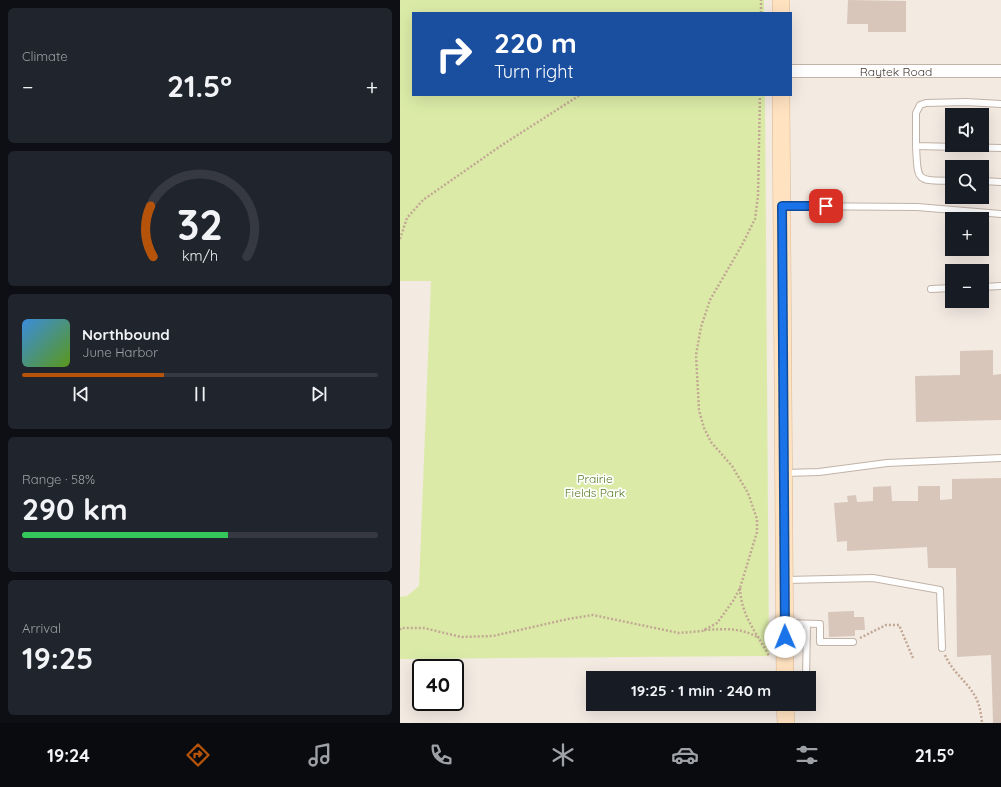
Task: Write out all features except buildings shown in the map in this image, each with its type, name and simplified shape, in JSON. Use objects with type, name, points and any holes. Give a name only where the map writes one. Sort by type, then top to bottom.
[{"type":"street","points":[[781,0],[781,12]]},
{"type":"street","name":"Raytek Road","points":[[792,71],[1001,71]]},
{"type":"street","points":[[781,96],[785,671]]},
{"type":"street","points":[[785,711],[786,723]]},
{"type":"lane","points":[[945,181],[922,179],[919,176],[917,169],[916,113],[920,105],[926,103],[1001,104]]},
{"type":"lane","points":[[916,146],[1001,148]]},
{"type":"lane","points":[[989,181],[1001,182]]},
{"type":"lane","points":[[782,206],[917,207],[1001,214]]},
{"type":"lane","points":[[989,287],[1001,286]]},
{"type":"lane","points":[[931,289],[945,288]]},
{"type":"lane","points":[[784,473],[819,472],[887,463],[1001,458]]},
{"type":"lane","points":[[784,580],[873,578],[940,590],[942,648]]},
{"type":"lane","points":[[785,624],[820,624],[820,642],[853,642]]},
{"type":"lane","points":[[806,671],[807,624]]},
{"type":"path","points":[[761,0],[761,12]]},
{"type":"path","points":[[400,239],[407,218],[422,200],[502,145],[578,96]]},
{"type":"path","points":[[704,630],[717,623],[733,601],[740,588],[757,532],[757,520],[748,493],[732,466],[711,442],[704,428],[699,410],[696,355],[701,327],[710,300],[742,245],[755,219],[758,196],[760,96]]},
{"type":"path","points":[[740,588],[740,601],[750,626],[760,639],[769,656]]},
{"type":"path","points":[[400,630],[401,628],[424,628],[461,637],[493,636],[592,615],[679,633],[704,630],[738,629],[749,632],[760,639]]},
{"type":"path","points":[[853,642],[886,625],[899,625],[913,658]]},
{"type":"path","points":[[942,648],[949,664],[965,682],[976,698],[980,708],[982,723]]},
{"type":"green space","name":"Prairie Fields Park","points":[[400,0],[764,0],[764,12],[412,12],[412,96],[765,96],[769,656],[400,659],[400,597],[407,596],[419,586],[431,281],[400,281]]},
{"type":"route","points":[[785,637],[782,206],[826,206]]}]
